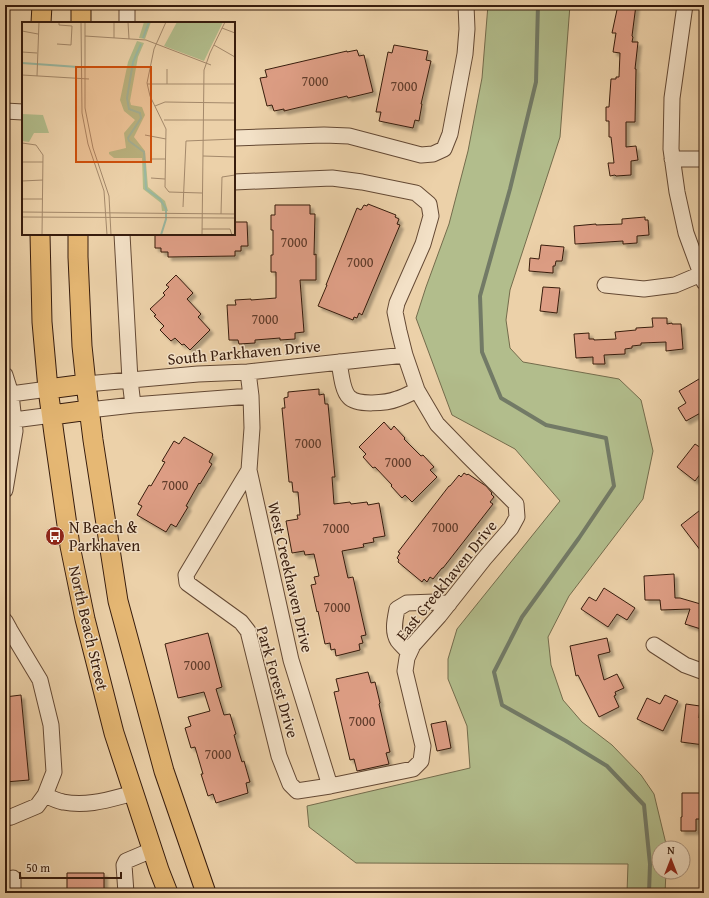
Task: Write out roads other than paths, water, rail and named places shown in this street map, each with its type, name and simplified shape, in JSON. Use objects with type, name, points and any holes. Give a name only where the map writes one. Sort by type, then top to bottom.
[{"type":"main road","points":[[42,5],[42,22]]},
{"type":"main road","points":[[81,5],[81,22]]},
{"type":"main road","name":"North Beach Street","points":[[40,235],[42,322],[48,389],[70,546],[85,619],[114,733],[152,850],[168,893]]},
{"type":"main road","points":[[78,235],[86,384],[93,440],[118,601],[164,771],[206,893]]},
{"type":"main road","points":[[48,389],[86,384]]},
{"type":"main road","points":[[52,415],[89,410]]},
{"type":"street","points":[[127,5],[127,22]]},
{"type":"street","points":[[235,138],[324,134],[349,136],[421,155],[433,154],[444,149],[450,134],[464,54],[467,29],[466,5]]},
{"type":"street","points":[[604,285],[644,289],[675,285],[702,278],[686,233],[677,192],[671,149],[672,98],[685,5]]},
{"type":"street","points":[[5,111],[22,112]]},
{"type":"street","points":[[672,159],[704,159]]},
{"type":"street","points":[[235,182],[332,178],[362,182],[416,193],[429,204],[431,216],[423,244],[394,312],[405,355],[417,390],[397,399],[374,403],[360,402],[350,398],[345,390],[339,362]]},
{"type":"street","points":[[122,235],[130,380],[133,405]]},
{"type":"street","name":"South Parkhaven Drive","points":[[86,384],[198,374],[248,372],[405,355]]},
{"type":"street","name":"West Creekhaven Drive","points":[[248,372],[251,396],[252,428],[249,470],[291,660],[330,786]]},
{"type":"street","points":[[5,375],[11,394],[15,431],[5,490]]},
{"type":"street","points":[[11,394],[48,389]]},
{"type":"street","name":"East Creekhaven Drive","points":[[330,786],[413,769],[421,761],[423,746],[405,671],[407,658],[413,645],[449,604],[484,559],[511,528],[517,517],[516,504],[437,424],[417,390]]},
{"type":"street","points":[[89,410],[251,396]]},
{"type":"street","points":[[14,420],[52,415]]},
{"type":"street","name":"Park Forest Drive","points":[[249,470],[186,575],[187,583],[241,622],[248,631],[279,756],[290,784],[297,791],[330,786]]},
{"type":"street","points":[[409,653],[398,640],[395,633],[394,620],[397,610],[407,603],[435,602],[449,604]]},
{"type":"street","points":[[5,621],[40,680],[52,724],[54,772],[45,795],[37,806],[11,818],[5,818]]},
{"type":"street","points":[[654,645],[684,664],[704,672]]},
{"type":"street","points":[[45,795],[62,802],[80,804],[100,802],[134,793]]},
{"type":"street","points":[[126,893],[124,865],[126,860],[152,850]]},
{"type":"waterway","points":[[538,5],[536,82],[510,189],[480,296],[482,352],[501,398],[546,425],[606,438],[614,486],[579,538],[522,617],[494,672],[502,705],[607,766],[644,805],[650,864],[649,893]]},
{"type":"place","name":"N Beach & Parkhaven","points":[[55,536]]}]
